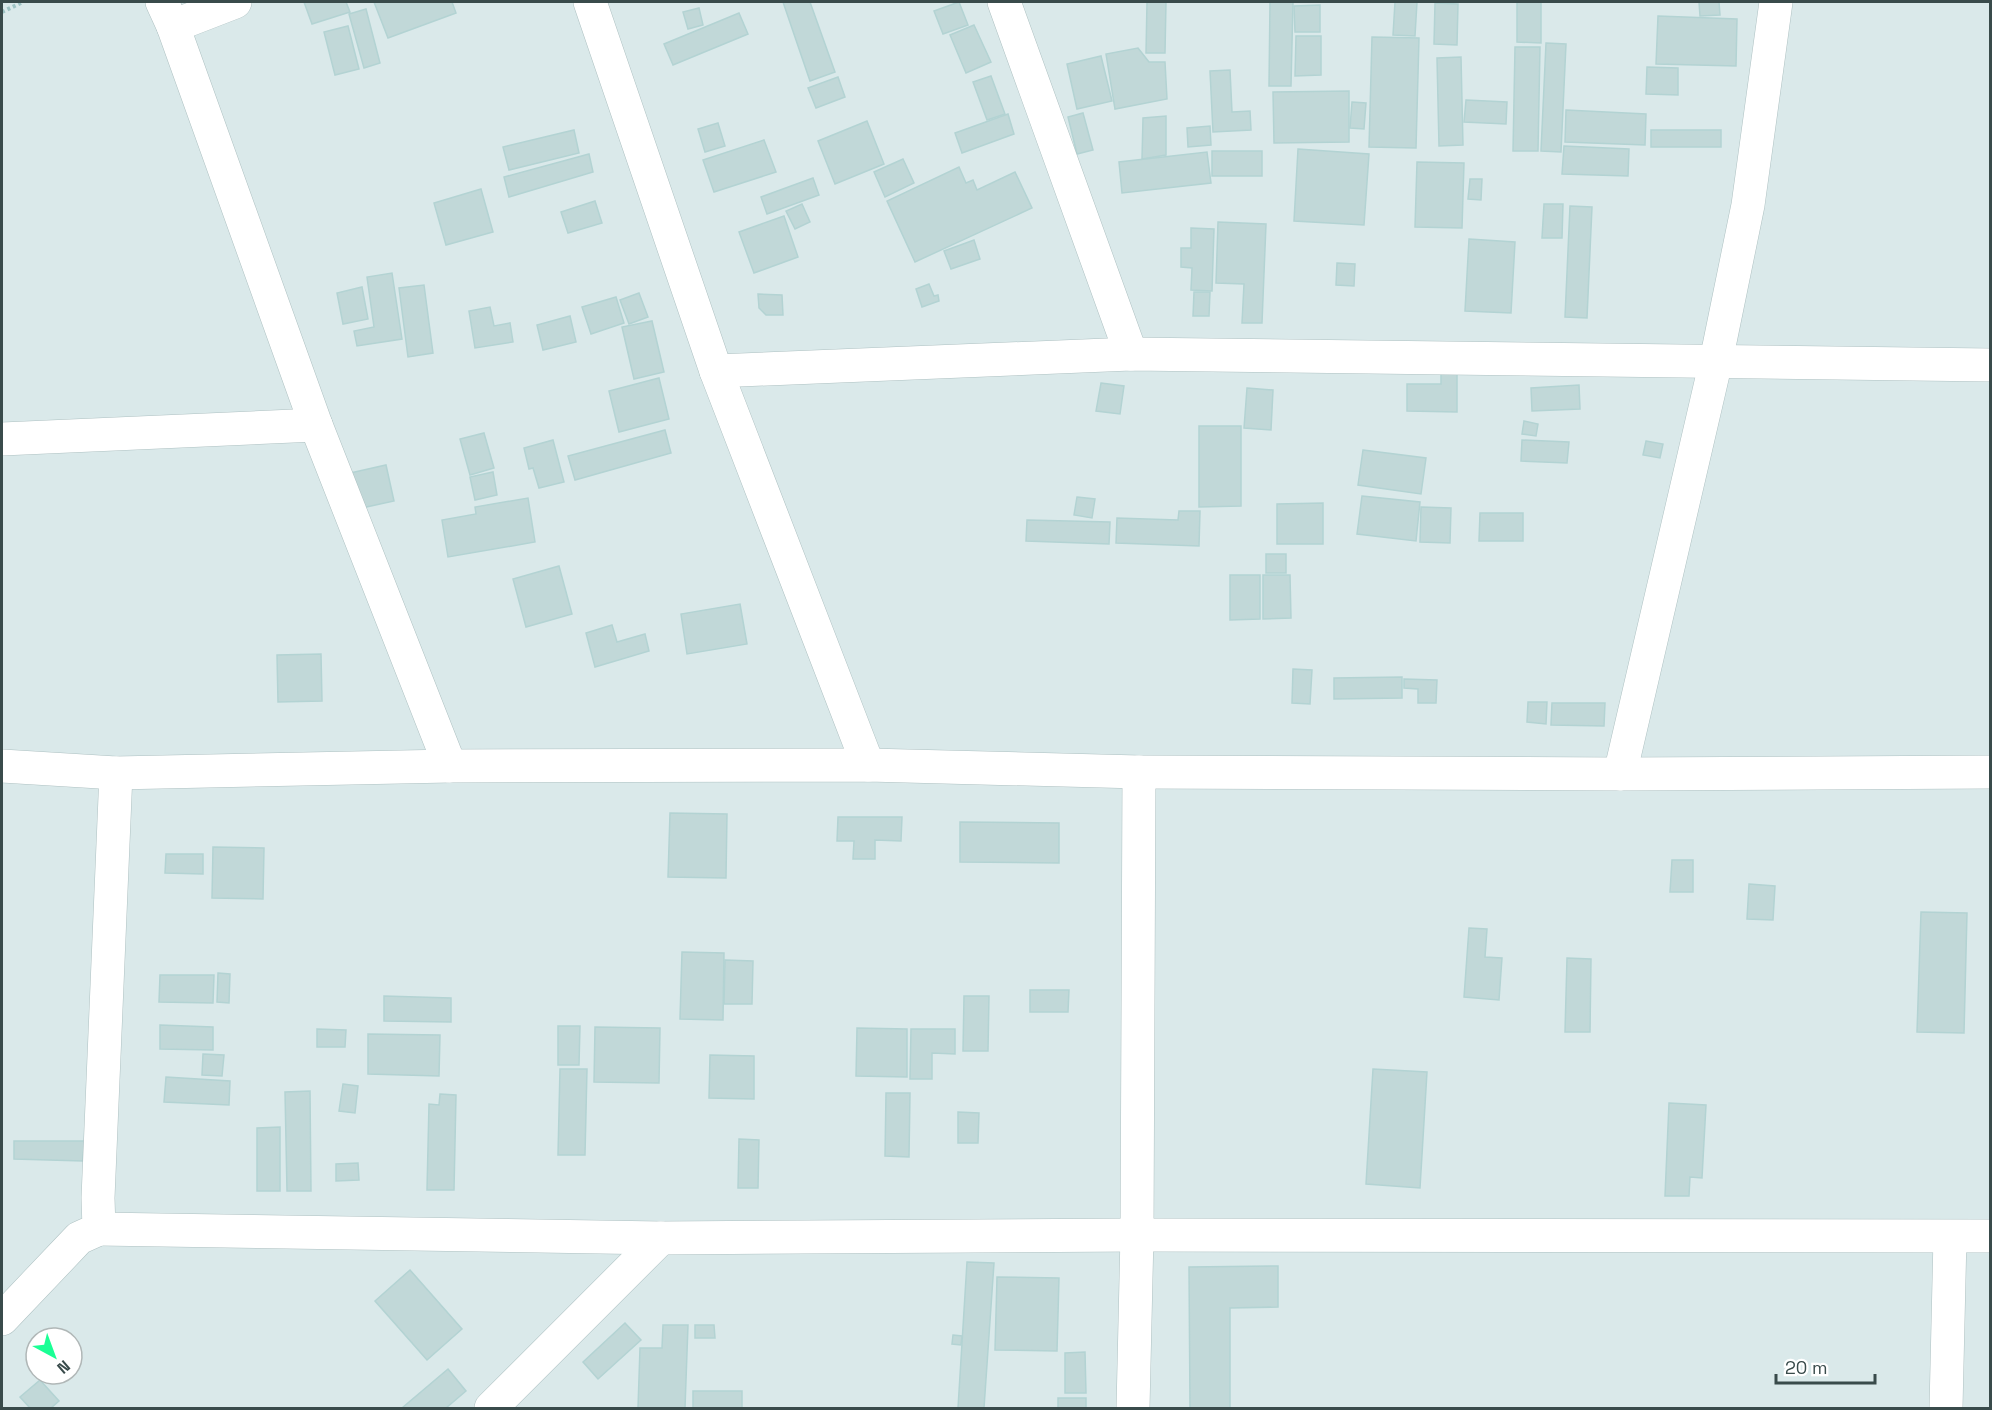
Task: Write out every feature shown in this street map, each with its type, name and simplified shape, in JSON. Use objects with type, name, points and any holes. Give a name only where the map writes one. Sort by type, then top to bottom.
[{"type":"street","points":[[235,2],[168,14],[316,425],[450,766]]},
{"type":"street","points":[[590,2],[716,371],[868,765]]},
{"type":"street","points":[[1004,2],[1131,354]]},
{"type":"street","points":[[1620,774],[1716,361],[1748,205],[1776,2]]},
{"type":"street","points":[[716,371],[1131,354],[1990,365]]},
{"type":"street","points":[[2,440],[316,425]]},
{"type":"street","points":[[2,766],[116,773],[450,766],[868,765],[1139,772],[1620,774],[1990,772]]},
{"type":"street","points":[[1133,1408],[1137,1235],[1139,772]]},
{"type":"street","points":[[99,1229],[98,1198],[116,773]]},
{"type":"street","points":[[2,1319],[79,1238],[99,1229],[661,1238],[1137,1235],[1990,1236]]},
{"type":"street","points":[[1946,1408],[1950,1237]]},
{"type":"street","points":[[491,1408],[661,1238]]},
{"type":"path","points":[[2,12],[23,2]]},
{"type":"shaded area","points":[[2,2],[1990,2],[1990,1408],[2,1408]]},
{"type":"building","points":[[304,2],[346,2],[350,12],[312,24]]},
{"type":"building","points":[[374,2],[452,2],[456,13],[388,38]]},
{"type":"building","points":[[783,2],[810,2],[835,72],[810,81]]},
{"type":"building","points":[[959,2],[968,25],[943,34],[934,11]]},
{"type":"building","points":[[1147,2],[1166,2],[1165,53],[1146,53]]},
{"type":"building","points":[[1270,2],[1293,2],[1291,86],[1269,86]]},
{"type":"building","points":[[1395,2],[1417,2],[1415,36],[1393,35]]},
{"type":"building","points":[[1517,2],[1541,2],[1541,43],[1517,42]]},
{"type":"building","points":[[1699,2],[1719,2],[1720,15],[1700,16]]},
{"type":"building","points":[[1435,3],[1458,4],[1457,45],[1434,44]]},
{"type":"building","points":[[1320,5],[1320,32],[1295,32],[1294,6]]},
{"type":"building","points":[[699,8],[703,25],[688,29],[683,12]]},
{"type":"building","points":[[366,9],[380,63],[364,68],[349,14]]},
{"type":"building","points":[[739,13],[748,34],[673,65],[664,44]]},
{"type":"building","points":[[1658,16],[1737,19],[1736,66],[1656,64]]},
{"type":"building","points":[[974,25],[991,62],[966,73],[950,35]]},
{"type":"building","points":[[348,26],[359,69],[335,75],[324,32]]},
{"type":"building","points":[[1296,36],[1321,36],[1321,75],[1295,76]]},
{"type":"building","points":[[1372,37],[1419,38],[1416,148],[1369,147]]},
{"type":"building","points":[[1546,43],[1566,44],[1561,152],[1541,151]]},
{"type":"building","points":[[1515,47],[1540,47],[1538,151],[1513,151]]},
{"type":"building","points":[[1138,48],[1149,62],[1165,62],[1167,99],[1115,109],[1106,54]]},
{"type":"building","points":[[1101,56],[1112,101],[1077,109],[1067,64]]},
{"type":"building","points":[[1461,57],[1463,145],[1439,146],[1437,58]]},
{"type":"building","points":[[1647,67],[1678,68],[1678,95],[1646,94]]},
{"type":"building","points":[[1230,70],[1232,112],[1250,111],[1251,130],[1213,132],[1210,71]]},
{"type":"building","points":[[991,76],[1005,114],[987,120],[973,82]]},
{"type":"building","points":[[838,77],[845,97],[816,108],[808,88]]},
{"type":"building","points":[[1349,91],[1349,142],[1274,143],[1273,92]]},
{"type":"building","points":[[1466,100],[1507,102],[1506,124],[1464,122]]},
{"type":"building","points":[[1352,102],[1366,103],[1364,129],[1350,128]]},
{"type":"building","points":[[1566,110],[1646,114],[1645,145],[1565,142]]},
{"type":"building","points":[[1083,113],[1093,150],[1077,154],[1068,117]]},
{"type":"building","points":[[1008,114],[1014,134],[962,153],[955,133]]},
{"type":"building","points":[[1166,116],[1166,155],[1142,159],[1143,118]]},
{"type":"building","points":[[867,121],[884,164],[835,184],[818,141]]},
{"type":"building","points":[[718,123],[725,146],[705,152],[698,129]]},
{"type":"building","points":[[1210,126],[1211,145],[1188,147],[1187,128]]},
{"type":"building","points":[[574,130],[579,153],[509,170],[503,147]]},
{"type":"building","points":[[1651,130],[1721,130],[1721,147],[1651,147]]},
{"type":"building","points":[[764,140],[776,172],[714,192],[703,160]]},
{"type":"building","points":[[1564,146],[1629,149],[1628,176],[1562,174]]},
{"type":"building","points":[[1298,149],[1369,154],[1364,225],[1294,221]]},
{"type":"building","points":[[1212,151],[1262,151],[1262,176],[1212,176]]},
{"type":"building","points":[[1207,152],[1211,183],[1122,193],[1119,162]]},
{"type":"building","points":[[589,154],[593,172],[509,197],[504,177]]},
{"type":"building","points":[[903,159],[914,183],[885,197],[874,172]]},
{"type":"building","points":[[1417,162],[1464,163],[1462,228],[1415,227]]},
{"type":"building","points":[[959,167],[966,183],[973,180],[977,190],[1015,172],[1032,208],[915,262],[887,201]]},
{"type":"building","points":[[813,178],[819,195],[767,214],[761,197]]},
{"type":"building","points":[[1470,179],[1482,179],[1481,200],[1468,199]]},
{"type":"building","points":[[481,189],[493,232],[446,245],[434,203]]},
{"type":"building","points":[[595,201],[602,223],[568,233],[561,212]]},
{"type":"building","points":[[802,204],[810,222],[795,229],[786,211]]},
{"type":"building","points":[[1544,204],[1563,204],[1562,238],[1542,238]]},
{"type":"building","points":[[1570,206],[1592,207],[1587,318],[1565,317]]},
{"type":"building","points":[[784,216],[798,257],[754,273],[739,232]]},
{"type":"building","points":[[1218,222],[1266,224],[1262,323],[1242,323],[1244,284],[1216,283]]},
{"type":"building","points":[[1191,228],[1214,229],[1212,291],[1191,290],[1192,268],[1181,267],[1181,248],[1191,248]]},
{"type":"building","points":[[1469,239],[1515,242],[1511,313],[1465,311]]},
{"type":"building","points":[[974,240],[980,259],[951,269],[944,251]]},
{"type":"building","points":[[1337,263],[1355,264],[1354,286],[1336,285]]},
{"type":"building","points":[[392,273],[402,339],[357,346],[354,331],[374,327],[367,277]]},
{"type":"building","points":[[929,284],[934,296],[938,295],[939,301],[922,307],[916,289]]},
{"type":"building","points":[[424,285],[433,353],[408,357],[399,288]]},
{"type":"building","points":[[362,287],[368,319],[343,324],[337,293]]},
{"type":"building","points":[[1194,292],[1210,292],[1209,316],[1193,316]]},
{"type":"building","points":[[639,293],[648,317],[629,324],[620,300]]},
{"type":"building","points":[[758,294],[782,295],[783,315],[766,315],[759,308]]},
{"type":"building","points":[[616,297],[624,323],[591,334],[582,307]]},
{"type":"building","points":[[490,307],[494,326],[510,323],[513,342],[475,348],[469,311]]},
{"type":"building","points":[[570,316],[576,342],[543,350],[537,325]]},
{"type":"building","points":[[652,321],[664,372],[634,379],[622,327]]},
{"type":"building","points":[[1441,372],[1457,372],[1457,412],[1407,411],[1407,384],[1441,384]]},
{"type":"building","points":[[659,378],[669,419],[619,432],[609,391]]},
{"type":"building","points":[[1101,383],[1124,386],[1120,414],[1096,411]]},
{"type":"building","points":[[1579,385],[1580,409],[1532,411],[1531,388]]},
{"type":"building","points":[[1247,388],[1273,390],[1271,430],[1244,428]]},
{"type":"building","points":[[1524,421],[1538,424],[1536,436],[1522,434]]},
{"type":"building","points":[[1199,426],[1241,426],[1241,506],[1199,507]]},
{"type":"building","points":[[665,430],[671,453],[575,480],[568,456]]},
{"type":"building","points":[[484,433],[494,468],[470,475],[460,439]]},
{"type":"building","points":[[553,440],[564,482],[539,488],[533,468],[529,469],[524,448]]},
{"type":"building","points":[[1522,440],[1569,442],[1567,463],[1521,461]]},
{"type":"building","points":[[1646,441],[1663,444],[1660,458],[1643,455]]},
{"type":"building","points":[[1363,450],[1426,458],[1421,494],[1358,485]]},
{"type":"building","points":[[386,465],[394,501],[357,509],[350,473]]},
{"type":"building","points":[[493,472],[497,495],[475,500],[470,477]]},
{"type":"building","points":[[1362,496],[1420,502],[1416,541],[1357,534]]},
{"type":"building","points":[[1077,497],[1095,499],[1092,518],[1074,515]]},
{"type":"building","points":[[528,498],[535,542],[448,557],[442,520],[476,514],[475,507]]},
{"type":"building","points":[[1323,503],[1323,544],[1277,544],[1277,504]]},
{"type":"building","points":[[1421,507],[1451,508],[1450,543],[1420,542]]},
{"type":"building","points":[[1179,511],[1200,511],[1199,546],[1116,543],[1117,518],[1178,520]]},
{"type":"building","points":[[1480,513],[1523,513],[1523,541],[1479,541]]},
{"type":"building","points":[[1027,520],[1110,522],[1109,544],[1026,541]]},
{"type":"building","points":[[1266,554],[1286,554],[1286,573],[1266,573]]},
{"type":"building","points":[[559,566],[572,614],[526,627],[513,579]]},
{"type":"building","points":[[1230,575],[1260,575],[1260,619],[1230,620]]},
{"type":"building","points":[[1263,575],[1290,575],[1291,618],[1263,619]]},
{"type":"building","points":[[740,604],[747,644],[687,654],[681,614]]},
{"type":"building","points":[[612,625],[617,642],[645,634],[649,651],[595,667],[586,633]]},
{"type":"building","points":[[321,654],[322,701],[278,702],[277,655]]},
{"type":"building","points":[[1293,669],[1312,670],[1310,704],[1292,703]]},
{"type":"building","points":[[1402,677],[1402,698],[1334,699],[1334,678]]},
{"type":"building","points":[[1404,679],[1437,680],[1436,703],[1418,703],[1418,689],[1404,688]]},
{"type":"building","points":[[1528,702],[1547,702],[1546,724],[1527,722]]},
{"type":"building","points":[[1552,703],[1605,703],[1604,726],[1551,725]]},
{"type":"building","points":[[670,813],[727,814],[726,878],[668,877]]},
{"type":"building","points":[[838,817],[902,817],[901,841],[875,840],[875,859],[853,859],[854,841],[837,841]]},
{"type":"building","points":[[960,822],[1059,823],[1059,863],[960,862]]},
{"type":"building","points":[[213,847],[264,848],[263,899],[212,898]]},
{"type":"building","points":[[166,854],[203,854],[203,874],[165,873]]},
{"type":"building","points":[[1672,860],[1693,860],[1693,892],[1670,892]]},
{"type":"building","points":[[1749,884],[1775,886],[1773,920],[1747,919]]},
{"type":"building","points":[[1921,912],[1967,913],[1964,1033],[1917,1032]]},
{"type":"building","points":[[1469,928],[1487,929],[1485,957],[1502,958],[1499,1000],[1464,997]]},
{"type":"building","points":[[682,952],[724,953],[723,1020],[680,1019]]},
{"type":"building","points":[[1567,958],[1591,959],[1590,1032],[1565,1032]]},
{"type":"building","points":[[725,960],[753,961],[752,1004],[724,1004]]},
{"type":"building","points":[[218,973],[230,974],[229,1003],[217,1002]]},
{"type":"building","points":[[160,975],[214,975],[213,1003],[159,1002]]},
{"type":"building","points":[[1030,990],[1069,990],[1068,1012],[1030,1012]]},
{"type":"building","points":[[384,996],[451,998],[451,1022],[384,1021]]},
{"type":"building","points":[[964,996],[989,996],[988,1051],[963,1051]]},
{"type":"building","points":[[160,1025],[213,1027],[213,1050],[160,1049]]},
{"type":"building","points":[[558,1026],[580,1026],[579,1065],[558,1065]]},
{"type":"building","points":[[595,1027],[660,1028],[659,1083],[594,1082]]},
{"type":"building","points":[[857,1028],[907,1029],[907,1077],[856,1076]]},
{"type":"building","points":[[317,1029],[346,1030],[345,1047],[317,1047]]},
{"type":"building","points":[[911,1029],[955,1029],[955,1054],[932,1053],[932,1079],[910,1079]]},
{"type":"building","points":[[368,1034],[440,1035],[439,1076],[368,1074]]},
{"type":"building","points":[[203,1054],[224,1055],[222,1076],[202,1075]]},
{"type":"building","points":[[710,1055],[754,1056],[754,1099],[709,1098]]},
{"type":"building","points":[[560,1069],[587,1069],[585,1155],[558,1155]]},
{"type":"building","points":[[1373,1069],[1427,1072],[1420,1188],[1366,1184]]},
{"type":"building","points":[[166,1077],[230,1081],[229,1105],[164,1102]]},
{"type":"building","points":[[343,1084],[358,1086],[355,1113],[339,1111]]},
{"type":"building","points":[[310,1091],[311,1191],[287,1191],[285,1092]]},
{"type":"building","points":[[886,1093],[910,1093],[909,1157],[885,1156]]},
{"type":"building","points":[[440,1094],[456,1095],[454,1190],[427,1190],[429,1104],[439,1105]]},
{"type":"building","points":[[1669,1103],[1706,1105],[1702,1178],[1690,1177],[1689,1196],[1665,1196]]},
{"type":"building","points":[[958,1112],[979,1113],[978,1143],[958,1143]]},
{"type":"building","points":[[280,1127],[280,1191],[257,1191],[257,1128]]},
{"type":"building","points":[[739,1139],[759,1140],[758,1188],[738,1188]]},
{"type":"building","points":[[14,1141],[84,1141],[83,1161],[14,1159]]},
{"type":"building","points":[[358,1163],[359,1180],[336,1181],[336,1164]]},
{"type":"building","points":[[967,1262],[994,1263],[984,1408],[958,1408]]},
{"type":"building","points":[[1278,1266],[1278,1307],[1230,1308],[1230,1408],[1190,1408],[1189,1267]]},
{"type":"building","points":[[410,1270],[462,1329],[427,1360],[375,1301]]},
{"type":"building","points":[[997,1277],[1059,1278],[1057,1351],[995,1350]]},
{"type":"building","points":[[625,1323],[641,1340],[598,1379],[583,1362]]},
{"type":"building","points":[[663,1325],[688,1325],[685,1408],[638,1408],[640,1348],[662,1348]]},
{"type":"building","points":[[695,1325],[714,1325],[715,1338],[695,1338]]},
{"type":"building","points":[[953,1335],[962,1336],[961,1345],[952,1344]]},
{"type":"building","points":[[1085,1352],[1086,1393],[1065,1393],[1065,1353]]},
{"type":"building","points":[[448,1369],[466,1391],[446,1408],[402,1408]]},
{"type":"building","points":[[33,1386],[45,1386],[59,1401],[51,1408],[30,1408],[20,1397]]},
{"type":"building","points":[[693,1391],[742,1391],[742,1408],[693,1408]]},
{"type":"building","points":[[1058,1398],[1086,1398],[1086,1408],[1058,1408]]}]
